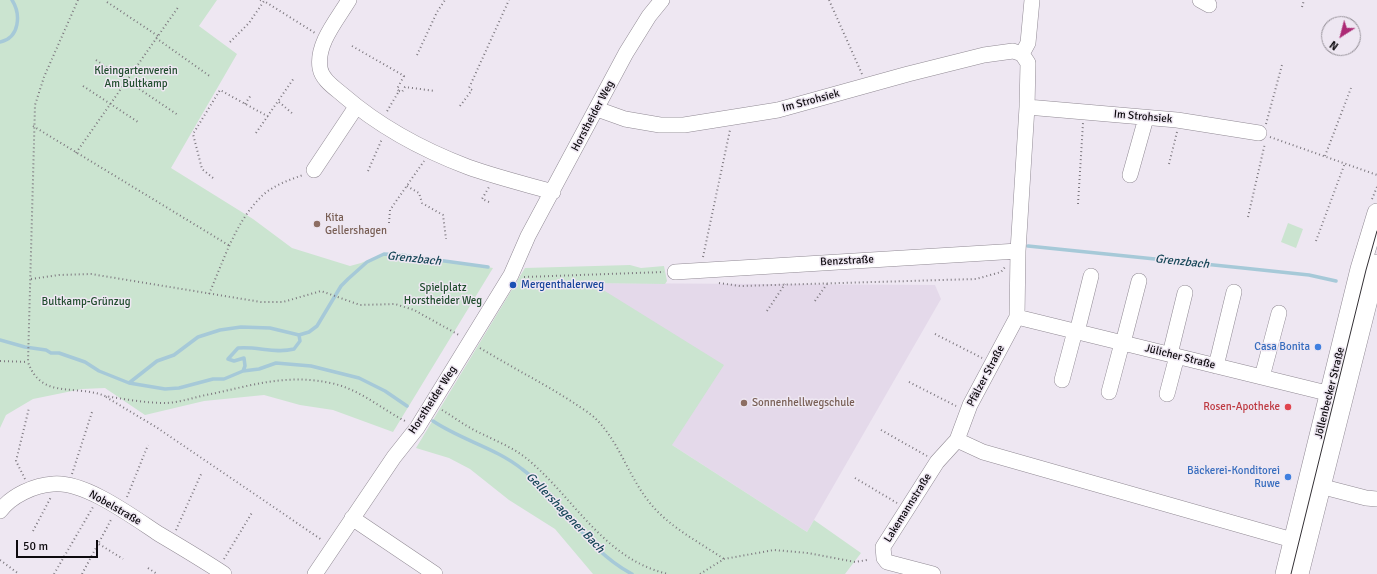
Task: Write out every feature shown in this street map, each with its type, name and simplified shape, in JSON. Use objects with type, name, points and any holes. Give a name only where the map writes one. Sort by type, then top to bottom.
[{"type":"main road","name":"Jöllenbecker Straße","points":[[1367,292],[1377,213]]},
{"type":"main road","name":"Jöllenbecker Straße","points":[[1285,574],[1300,542],[1337,396],[1367,292],[1377,264]]},
{"type":"main road","name":"Jöllenbecker Straße","points":[[1299,574],[1300,542]]},
{"type":"street","points":[[349,0],[321,49],[320,63],[322,76],[356,107],[383,126],[431,151],[469,167],[552,192]]},
{"type":"street","name":"Horstheider Weg","points":[[394,457],[409,423],[510,275],[528,236],[637,35],[649,16],[662,0]]},
{"type":"street","points":[[1022,54],[1028,43],[1032,0]]},
{"type":"street","name":"Im Strohsiek","points":[[597,109],[626,119],[660,125],[684,125],[778,110],[984,56],[1012,51],[1022,54]]},
{"type":"street","name":"Pfälzer Straße","points":[[957,440],[968,412],[1017,317],[1018,251],[1027,107],[1028,63],[1022,54]]},
{"type":"street","points":[[314,170],[356,107]]},
{"type":"street","name":"Im Strohsiek","points":[[1027,107],[1179,121],[1261,134]]},
{"type":"street","points":[[1130,175],[1146,118]]},
{"type":"street","name":"Horstheider Weg","points":[[315,574],[394,457],[417,428],[502,270],[528,236]]},
{"type":"street","name":"Benzstraße","points":[[675,272],[1018,251]]},
{"type":"street","points":[[1062,380],[1091,276]]},
{"type":"street","points":[[1109,392],[1139,281]]},
{"type":"street","points":[[1216,366],[1234,292]]},
{"type":"street","points":[[1167,394],[1185,293]]},
{"type":"street","points":[[1262,377],[1280,313]]},
{"type":"street","name":"Jülicher Straße","points":[[1017,317],[1337,396]]},
{"type":"street","points":[[957,440],[982,452],[1300,542]]},
{"type":"street","name":"Lakemannstraße","points":[[933,574],[893,565],[884,558],[883,547],[937,462],[957,440]]},
{"type":"street","name":"Nobelstraße","points":[[0,511],[15,498],[30,490],[53,484],[83,489],[120,509],[221,572]]},
{"type":"street","points":[[1315,484],[1366,498],[1377,499]]},
{"type":"street","points":[[352,518],[435,574]]},
{"type":"path","points":[[78,0],[44,77],[35,105],[33,126],[31,279],[28,340],[28,362],[31,370],[42,384],[53,388],[97,393],[105,396],[156,427],[333,547]]},
{"type":"path","points":[[260,0],[264,1],[326,40]]},
{"type":"path","points":[[417,55],[437,12],[445,0]]},
{"type":"path","points":[[460,106],[472,90],[469,88],[509,0]]},
{"type":"path","points":[[829,0],[867,86]]},
{"type":"path","points":[[1302,7],[1304,0]]},
{"type":"path","points":[[230,42],[249,23],[264,1]]},
{"type":"path","points":[[107,2],[211,77]]},
{"type":"path","points":[[76,153],[179,6]]},
{"type":"path","points":[[352,46],[404,76],[397,89],[399,91],[383,126],[368,171]]},
{"type":"path","points":[[96,60],[178,115]]},
{"type":"path","points":[[1248,217],[1266,142],[1261,134],[1282,65]]},
{"type":"path","points":[[256,133],[269,117],[294,78]]},
{"type":"path","points":[[82,86],[138,122]]},
{"type":"path","points":[[399,91],[402,92],[405,87],[435,91]]},
{"type":"path","points":[[1325,156],[1351,88]]},
{"type":"path","points":[[213,178],[202,169],[193,134],[220,90],[269,117]]},
{"type":"path","points":[[245,104],[251,96]]},
{"type":"path","points":[[279,102],[293,114]]},
{"type":"path","points":[[1078,204],[1084,112]]},
{"type":"path","points":[[700,270],[732,117]]},
{"type":"path","points":[[1168,164],[1179,121]]},
{"type":"path","points":[[33,126],[230,246]]},
{"type":"path","points":[[1261,134],[1377,175]]},
{"type":"path","points":[[389,223],[390,210],[431,151]]},
{"type":"path","points":[[1316,241],[1345,163]]},
{"type":"path","points":[[209,294],[230,246],[250,210],[261,197],[281,184],[314,170]]},
{"type":"path","points":[[489,202],[482,199],[495,175]]},
{"type":"path","points":[[407,186],[418,193],[422,203],[443,215],[446,239]]},
{"type":"path","points":[[714,282],[740,286],[976,279],[1001,272],[1018,251]]},
{"type":"path","points":[[510,275],[524,277],[675,272]]},
{"type":"path","points":[[31,279],[60,275],[91,274],[261,302],[283,302],[321,291],[360,306],[395,304],[414,310],[466,339],[505,364],[551,388],[596,418],[615,441],[630,472],[650,503],[662,515],[686,534],[724,559]]},
{"type":"path","points":[[767,311],[785,284]]},
{"type":"path","points":[[815,301],[827,284]]},
{"type":"path","points":[[935,334],[992,363]]},
{"type":"path","points":[[0,360],[28,362]]},
{"type":"path","points":[[105,396],[166,403],[212,394],[251,384],[287,379],[312,381],[335,384],[352,390],[409,423]]},
{"type":"path","points":[[909,382],[968,412]]},
{"type":"path","points":[[430,406],[441,409],[466,426],[525,457],[542,472],[610,545],[643,566],[668,574]]},
{"type":"path","points":[[29,408],[16,461],[30,490]]},
{"type":"path","points":[[68,486],[92,412]]},
{"type":"path","points":[[881,430],[937,462]]},
{"type":"path","points":[[82,574],[120,509],[148,444]]},
{"type":"path","points":[[171,541],[202,472]]},
{"type":"path","points":[[855,478],[907,508]]},
{"type":"path","points":[[33,531],[53,492],[53,484]]},
{"type":"path","points":[[54,574],[99,497]]},
{"type":"path","points":[[221,572],[253,510]]},
{"type":"path","points":[[99,544],[123,559]]},
{"type":"path","points":[[700,574],[724,559],[764,551],[788,550],[855,562],[867,560]]},
{"type":"path","points":[[0,560],[19,574]]},
{"type":"path","points":[[148,568],[157,574]]},
{"type":"shaded area","name":"Sonnenhellwegschule","points":[[591,283],[935,285],[941,299],[807,532],[672,445]]},
{"type":"green space","name":"Bultkamp-Grünzug","points":[[0,0],[217,0],[199,26],[237,54],[171,168],[253,219],[292,248],[350,266],[383,254],[401,253],[493,268],[393,432],[333,410],[300,405],[264,395],[204,401],[145,415],[105,388],[82,389],[33,399],[6,415],[0,428]]},
{"type":"green space","points":[[1288,223],[1303,229],[1296,248],[1281,242]]},
{"type":"green space","points":[[630,265],[641,268],[664,266],[667,281],[665,284],[592,283],[724,365],[672,445],[807,532],[814,520],[861,553],[845,574],[593,574],[555,529],[509,500],[470,469],[449,458],[416,448],[525,268]]},
{"type":"waterway","points":[[0,42],[7,40],[12,36],[17,25],[17,12],[12,0]]},
{"type":"waterway","name":"Grenzbach","points":[[1028,246],[1309,275],[1336,281]]},
{"type":"waterway","name":"Grenzbach","points":[[129,383],[157,361],[174,355],[198,337],[220,330],[241,327],[270,328],[299,335],[309,332],[317,326],[341,286],[367,262],[384,254],[488,267]]},
{"type":"waterway","points":[[243,371],[245,366],[244,358],[234,361],[228,359],[238,348],[280,351],[294,349],[300,341],[299,335]]},
{"type":"waterway","name":"Gellershagener Bach","points":[[0,340],[25,347],[46,350],[51,353],[59,353],[85,362],[99,371],[129,383],[165,389],[179,388],[213,379],[224,379],[243,371],[259,369],[276,363],[311,366],[359,378],[385,391],[407,406]]},
{"type":"waterway","name":"Gellershagener Bach","points":[[433,421],[455,434],[501,455],[522,469],[537,481],[600,551],[615,564],[632,574]]},
{"type":"tram line","points":[[1291,574],[1377,231]]},
{"type":"place","name":"Kita Gellershagen","points":[[317,224]]},
{"type":"place","name":"Mergenthalerweg","points":[[513,285]]},
{"type":"place","name":"Casa Bonita","points":[[1318,347]]},
{"type":"place","name":"Sonnenhellwegschule","points":[[744,403]]},
{"type":"place","name":"Rosen-Apotheke","points":[[1288,407]]},
{"type":"place","name":"Bäckerei-Konditorei Ruwe","points":[[1288,477]]},
{"type":"park label","name":"Kleingartenverein Am Bultkamp","points":[[136,77]]},
{"type":"park label","name":"Spielplatz Horstheider Weg","points":[[443,294]]}]
